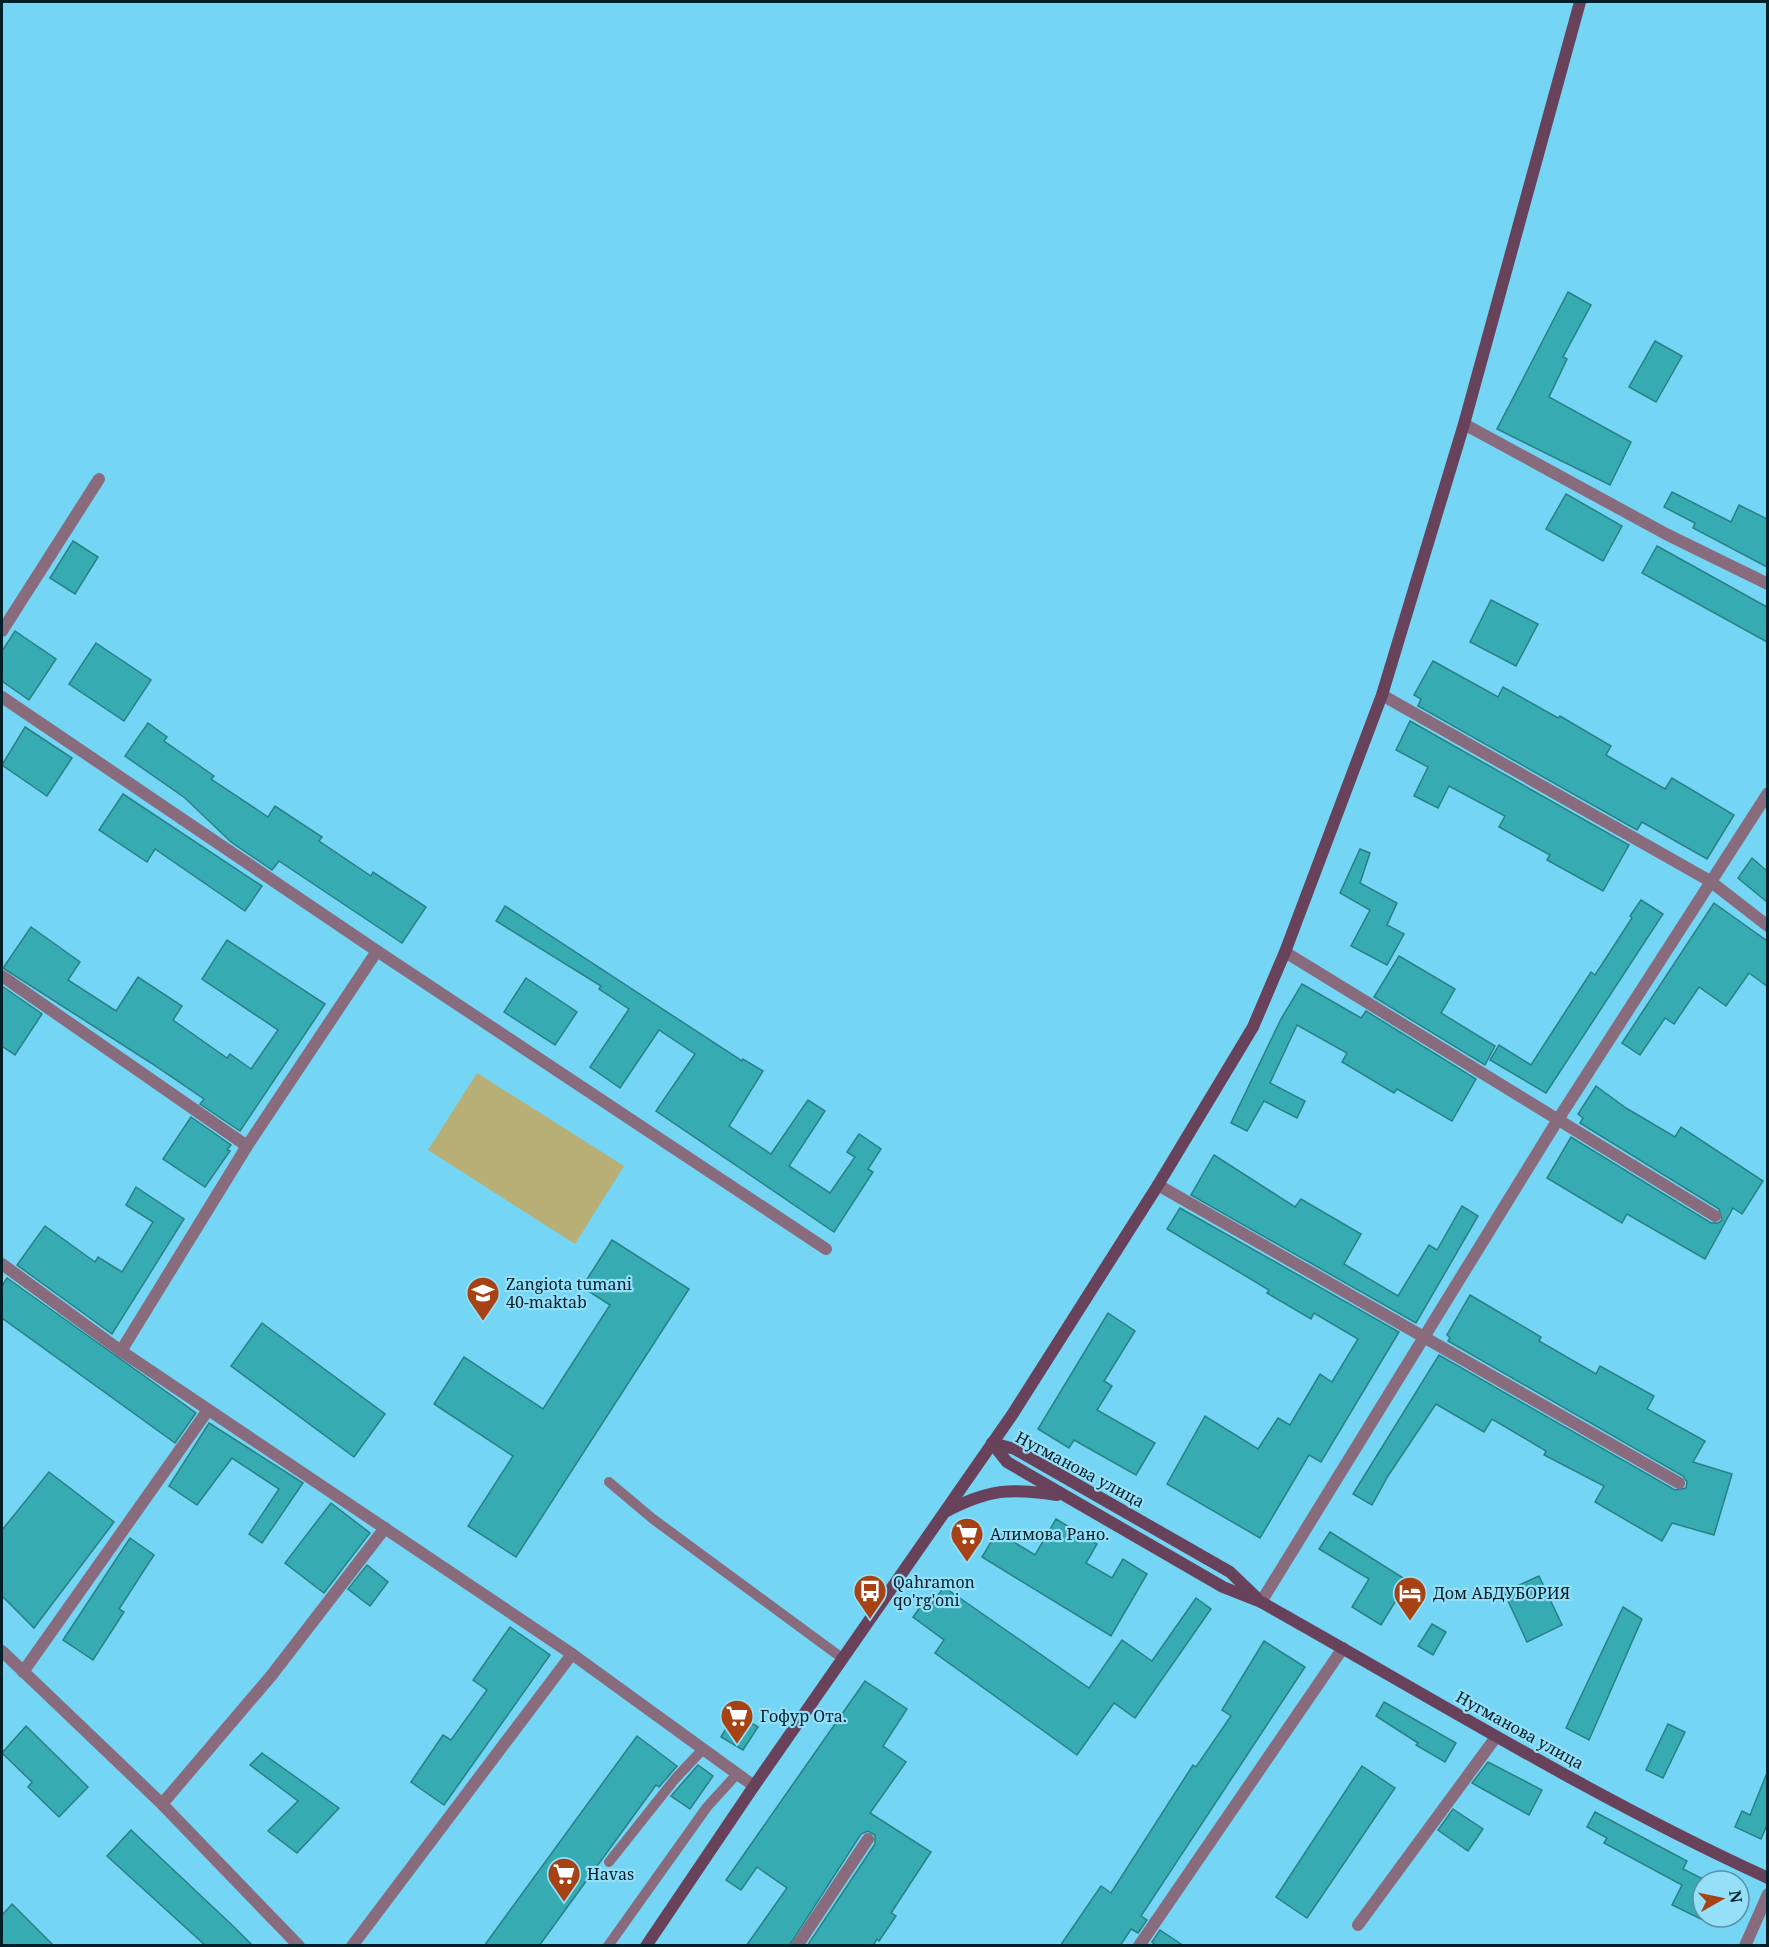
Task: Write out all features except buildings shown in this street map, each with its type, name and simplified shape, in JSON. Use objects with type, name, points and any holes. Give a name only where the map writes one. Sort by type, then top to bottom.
[{"type":"main road","points":[[646,1946],[992,1443],[1158,1185],[1253,1027],[1285,952],[1382,695],[1464,424],[1580,2]]},
{"type":"main road","name":"Нугманова улица","points":[[992,1443],[1007,1462],[1223,1587],[1262,1602],[1496,1737],[1711,1852],[1767,1878]]},
{"type":"main road","name":"Нугманова улица","points":[[992,1443],[1015,1449],[1230,1572],[1262,1602]]},
{"type":"main road","points":[[946,1512],[975,1497],[1000,1490],[1062,1495]]},
{"type":"street","points":[[1464,424],[1666,534],[1767,584]]},
{"type":"street","points":[[2,631],[99,479]]},
{"type":"street","points":[[1382,695],[1710,881],[1767,926]]},
{"type":"street","points":[[2,697],[377,951],[826,1249]]},
{"type":"street","points":[[1262,1602],[1557,1121],[1767,793]]},
{"type":"street","points":[[121,1351],[247,1146],[377,951]]},
{"type":"street","points":[[1285,952],[1715,1216]]},
{"type":"street","points":[[2,976],[247,1146]]},
{"type":"street","points":[[1158,1185],[1679,1483]]},
{"type":"street","points":[[2,1264],[121,1351],[572,1654],[754,1786]]},
{"type":"street","points":[[23,1672],[208,1410]]},
{"type":"street","points":[[162,1804],[271,1676],[385,1528]]},
{"type":"street","points":[[1138,1946],[1343,1648]]},
{"type":"street","points":[[2,1651],[162,1804],[299,1946]]},
{"type":"street","points":[[352,1946],[572,1654]]},
{"type":"street","points":[[1358,1925],[1496,1737]]},
{"type":"street","points":[[797,1946],[868,1839]]},
{"type":"street","points":[[1745,1946],[1767,1894]]},
{"type":"lane","points":[[609,1482],[653,1518],[842,1658]]},
{"type":"lane","points":[[609,1862],[675,1779],[703,1749]]},
{"type":"lane","points":[[608,1946],[707,1807],[737,1774]]},
{"type":"shaded area","points":[[477,1073],[624,1166],[575,1244],[428,1150]]},
{"type":"place","name":"Zangiota tumani 40-maktab","points":[[483,1322]]},
{"type":"place","name":"Алимова Рано.","points":[[967,1563]]},
{"type":"place","name":"Qahramon qo'rg'oni","points":[[870,1620]]},
{"type":"place","name":"Дом АБДУБОРИЯ","points":[[1410,1622]]},
{"type":"place","name":"Гофур Ота.","points":[[737,1745]]},
{"type":"place","name":"Havas","points":[[564,1903]]}]
